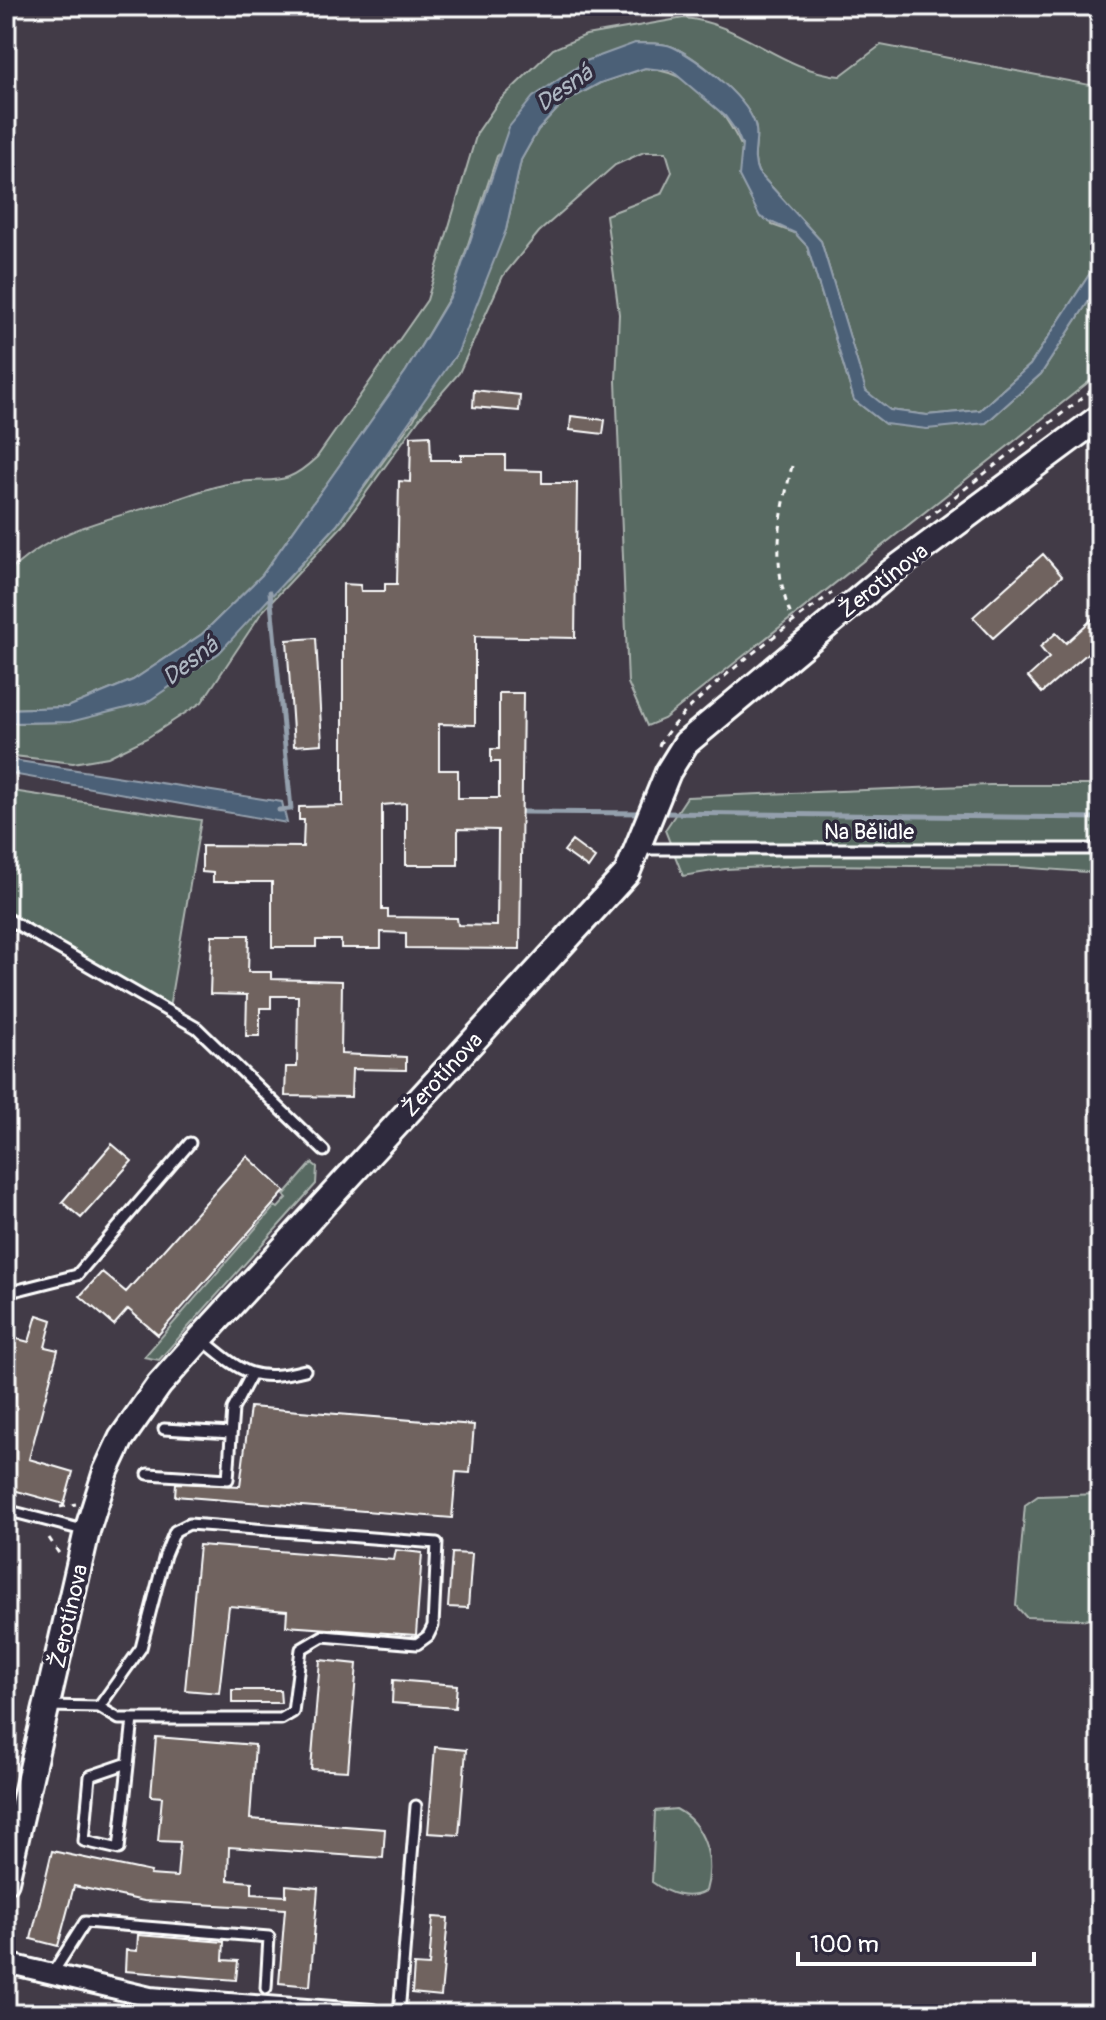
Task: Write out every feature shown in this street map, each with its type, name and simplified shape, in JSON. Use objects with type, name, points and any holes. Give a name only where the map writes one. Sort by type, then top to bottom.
[{"type":"street","name":"Žerotínova","points":[[6,1881],[87,1531],[106,1471],[121,1439],[159,1385],[627,873],[650,815],[686,743],[806,640],[1100,417]]},
{"type":"street","points":[[6,1963],[150,1997],[372,2014]]},
{"type":"lane","name":"Na Bělidle","points":[[639,849],[1100,849]]},
{"type":"lane","points":[[6,918],[197,1028],[324,1151]]},
{"type":"lane","points":[[6,1293],[77,1275],[190,1143]]},
{"type":"lane","points":[[201,1338],[251,1375],[284,1375],[305,1370]]},
{"type":"lane","points":[[148,1474],[228,1479],[233,1409],[251,1375]]},
{"type":"lane","points":[[164,1429],[231,1433]]},
{"type":"lane","points":[[6,1510],[87,1531]]},
{"type":"lane","points":[[47,1706],[99,1707],[119,1719],[281,1719],[293,1712],[301,1649],[310,1640],[323,1636],[417,1644],[428,1636],[433,1626],[437,1543],[189,1524],[175,1531],[165,1555],[141,1648],[99,1707]]},
{"type":"lane","points":[[128,1763],[90,1776],[84,1841],[119,1849],[133,1719]]},
{"type":"lane","points":[[399,2014],[416,1806]]},
{"type":"lane","points":[[52,1974],[85,1922],[269,1937],[266,1988]]},
{"type":"path","points":[[792,466],[777,544],[780,583],[785,601],[806,640]]},
{"type":"green space","points":[[684,18],[724,28],[798,65],[840,76],[881,45],[1100,87],[1100,258],[1030,365],[980,410],[927,415],[890,410],[866,392],[821,241],[758,172],[755,161],[756,129],[745,106],[709,70],[673,47],[635,43],[497,156],[452,293],[406,371],[262,575],[202,634],[133,680],[68,707],[6,709],[6,575],[41,547],[81,528],[216,486],[286,478],[305,467],[317,457],[427,300],[477,133],[499,101],[553,49],[586,35]]},
{"type":"green space","points":[[645,68],[672,74],[695,86],[730,125],[754,174],[772,225],[795,233],[807,246],[854,400],[885,424],[986,423],[1041,374],[1100,284],[1100,373],[664,719],[647,726],[628,683],[616,381],[619,314],[606,215],[661,194],[672,172],[666,152],[644,152],[615,165],[539,232],[503,276],[459,373],[419,419],[343,525],[262,612],[202,702],[147,738],[108,757],[73,763],[6,755],[6,723],[70,722],[287,580],[337,525],[414,419],[506,230],[521,160],[538,130],[563,103],[600,83]]},
{"type":"green space","points":[[990,785],[1100,785],[1100,873],[1017,867],[809,865],[725,869],[683,876],[665,830],[687,797]]},
{"type":"green space","points":[[6,790],[201,820],[169,1008],[6,914]]},
{"type":"green space","points":[[312,1163],[317,1167],[316,1184],[159,1360],[144,1357],[275,1206],[278,1208],[287,1198],[284,1195]]},
{"type":"green space","points":[[1100,1494],[1100,1620],[1026,1617],[1016,1606],[1025,1505],[1038,1496]]},
{"type":"green space","points":[[676,1809],[701,1833],[708,1855],[706,1891],[692,1896],[678,1895],[652,1882],[655,1811]]},
{"type":"water","name":"Desná","points":[[635,43],[673,47],[709,70],[745,106],[756,129],[755,161],[758,172],[821,241],[866,391],[890,410],[927,415],[980,410],[1030,365],[1100,258],[1100,284],[1041,374],[986,423],[927,429],[885,424],[854,400],[807,246],[795,233],[760,217],[739,176],[742,145],[725,116],[672,71],[645,68],[600,83],[563,103],[538,130],[521,160],[506,230],[458,352],[337,525],[219,653],[146,703],[70,722],[6,723],[6,709],[68,707],[133,680],[202,634],[262,575],[406,371],[452,294],[509,127],[533,97],[586,61]]},
{"type":"water","points":[[6,759],[282,802],[287,823],[6,773]]},
{"type":"building","points":[[474,390],[520,395],[519,411],[473,407]]},
{"type":"building","points":[[571,416],[605,420],[603,434],[570,430]]},
{"type":"building","points":[[430,435],[431,460],[461,460],[461,455],[505,455],[505,470],[542,471],[542,483],[577,483],[575,638],[475,636],[475,725],[439,724],[439,770],[458,770],[458,798],[499,798],[499,762],[491,762],[491,749],[499,749],[499,693],[523,693],[520,949],[406,948],[406,933],[381,932],[381,948],[341,948],[341,940],[316,940],[316,947],[272,947],[272,882],[213,882],[213,873],[202,872],[202,846],[303,847],[304,820],[299,820],[299,807],[343,806],[343,584],[360,585],[361,591],[385,591],[385,584],[397,584],[399,481],[410,482],[411,436]],"holes":[[[406,803],[406,865],[458,865],[458,829],[498,830],[497,926],[458,925],[457,918],[388,917],[388,910],[382,910],[382,805]]]},
{"type":"building","points":[[1043,554],[1062,576],[993,638],[973,617]]},
{"type":"building","points":[[1100,612],[1100,651],[1093,657],[1089,652],[1042,693],[1028,677],[1049,658],[1040,647],[1056,633],[1066,643]]},
{"type":"building","points":[[316,638],[322,744],[294,746],[287,640]]},
{"type":"building","points":[[572,841],[595,858],[588,868],[564,851]]},
{"type":"building","points":[[212,935],[249,935],[248,972],[271,972],[271,979],[342,981],[341,1054],[406,1057],[406,1070],[352,1069],[351,1097],[285,1096],[286,1067],[297,1067],[298,996],[271,996],[271,1008],[260,1008],[260,1036],[246,1036],[247,995],[210,994]]},
{"type":"building","points":[[112,1144],[132,1161],[81,1218],[62,1202]]},
{"type":"building","points":[[247,1156],[285,1191],[158,1335],[128,1309],[114,1325],[80,1296],[102,1272],[126,1292]]},
{"type":"building","points":[[37,1315],[52,1320],[45,1347],[58,1350],[29,1459],[73,1472],[64,1504],[6,1488],[6,1429],[15,1396],[6,1394],[6,1336],[29,1342]]},
{"type":"building","points":[[250,1407],[474,1425],[470,1473],[456,1472],[452,1518],[175,1496],[176,1483],[240,1486]]},
{"type":"building","points":[[199,1545],[394,1560],[396,1550],[422,1553],[416,1635],[286,1626],[287,1611],[229,1606],[219,1693],[185,1690]]},
{"type":"building","points":[[452,1553],[472,1554],[468,1608],[448,1607]]},
{"type":"building","points":[[320,1660],[357,1664],[348,1771],[311,1769]]},
{"type":"building","points":[[393,1680],[457,1685],[455,1708],[392,1703]]},
{"type":"building","points":[[232,1690],[280,1690],[281,1703],[232,1703]]},
{"type":"building","points":[[156,1737],[255,1745],[250,1819],[385,1829],[383,1858],[229,1847],[228,1880],[252,1882],[252,1894],[286,1896],[286,1885],[318,1888],[310,1986],[279,1983],[285,1909],[144,1901],[74,1886],[58,1946],[31,1939],[52,1851],[151,1872],[150,1875],[177,1877],[180,1842],[158,1841],[162,1797],[151,1796]]},
{"type":"building","points":[[435,1747],[466,1750],[459,1835],[428,1833]]},
{"type":"building","points":[[433,1917],[448,1918],[441,1996],[412,1993],[414,1965],[429,1966]]},
{"type":"building","points":[[138,1935],[224,1942],[223,1960],[238,1961],[236,1980],[125,1971],[126,1950],[137,1951]]},
{"type":"waterway","points":[[270,592],[291,809],[279,810]]},
{"type":"waterway","points":[[524,812],[643,813]]},
{"type":"waterway","points":[[661,813],[1100,818]]}]
